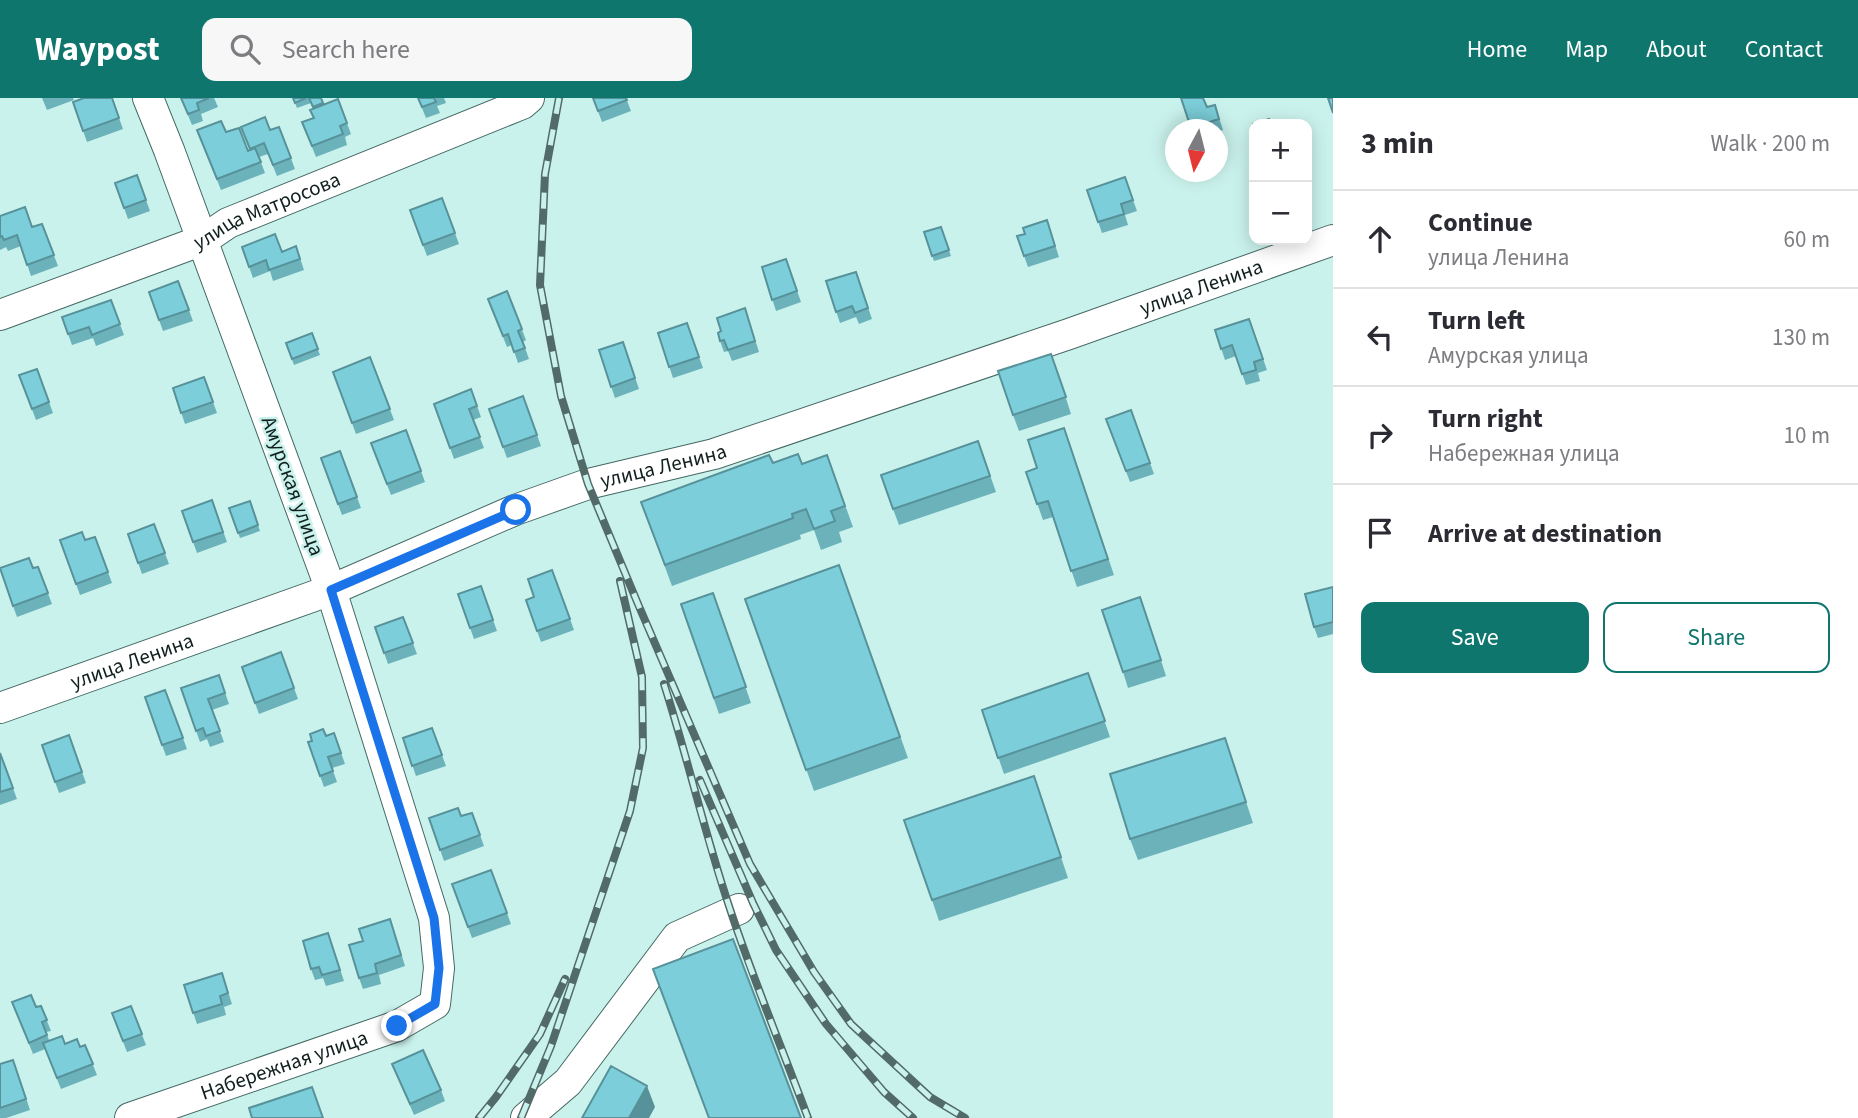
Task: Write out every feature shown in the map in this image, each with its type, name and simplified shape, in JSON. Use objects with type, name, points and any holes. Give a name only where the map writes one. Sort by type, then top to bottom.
[{"type":"street","name":"Амурская улица","points":[[148,98],[331,590],[434,918],[439,968],[435,1004]]},
{"type":"street","name":"улица Матросова","points":[[0,315],[203,240],[228,223],[522,104],[529,98]]},
{"type":"street","name":"улица Ленина","points":[[0,708],[331,590],[516,510],[588,484],[714,454],[1069,334],[1333,240]]},
{"type":"street","points":[[526,1118],[568,1082],[677,937],[738,909]]},
{"type":"street","name":"Набережная улица","points":[[130,1118],[397,1026],[435,1004]]},
{"type":"building","points":[[84,98],[112,98],[119,118],[83,131],[73,102]]},
{"type":"building","points":[[181,98],[209,98],[197,103],[199,110],[188,114]]},
{"type":"building","points":[[293,98],[306,98],[295,103]]},
{"type":"building","points":[[309,98],[321,98],[323,103],[313,107]]},
{"type":"building","points":[[418,98],[434,98],[436,102],[422,107]]},
{"type":"building","points":[[593,98],[626,98],[627,100],[598,111]]},
{"type":"building","points":[[1181,98],[1203,98],[1207,107],[1215,105],[1219,119],[1188,119]]},
{"type":"building","points":[[1328,98],[1333,98],[1333,113]]},
{"type":"building","points":[[338,99],[347,123],[340,126],[343,134],[312,146],[302,122],[314,118],[310,110]]},
{"type":"building","points":[[265,117],[270,130],[279,127],[291,158],[273,165],[264,143],[250,149],[241,127]]},
{"type":"building","points":[[221,121],[226,132],[239,128],[248,151],[255,148],[261,162],[217,179],[197,130]]},
{"type":"building","points":[[137,175],[146,200],[124,208],[115,183]]},
{"type":"building","points":[[1125,177],[1133,200],[1121,204],[1124,214],[1098,222],[1087,190]]},
{"type":"building","points":[[442,198],[455,233],[423,245],[410,210]]},
{"type":"building","points":[[25,207],[32,227],[42,224],[54,255],[27,265],[17,235],[4,240],[0,237],[0,216]]},
{"type":"building","points":[[1047,220],[1055,246],[1024,256],[1017,236],[1025,234],[1023,228]]},
{"type":"building","points":[[941,227],[949,250],[932,256],[924,232]]},
{"type":"building","points":[[275,234],[282,252],[296,246],[300,259],[269,270],[266,260],[249,267],[242,247]]},
{"type":"building","points":[[786,259],[797,291],[772,300],[762,267]]},
{"type":"building","points":[[856,272],[868,308],[855,313],[852,306],[836,312],[826,281]]},
{"type":"building","points":[[178,281],[189,310],[159,320],[149,292]]},
{"type":"building","points":[[507,291],[522,329],[518,331],[525,348],[514,352],[508,334],[503,336],[488,299]]},
{"type":"building","points":[[111,300],[120,324],[92,335],[89,327],[68,334],[62,317]]},
{"type":"building","points":[[745,308],[755,341],[728,350],[724,340],[720,341],[718,333],[721,331],[717,318]]},
{"type":"building","points":[[1249,319],[1263,359],[1254,362],[1256,370],[1242,374],[1232,345],[1221,349],[1215,330]]},
{"type":"building","points":[[687,323],[699,357],[669,367],[658,333]]},
{"type":"building","points":[[312,333],[318,349],[292,359],[286,343]]},
{"type":"building","points":[[623,342],[635,378],[611,387],[599,350]]},
{"type":"building","points":[[1051,354],[1066,397],[1013,415],[998,371]]},
{"type":"building","points":[[370,357],[390,409],[352,423],[333,372]]},
{"type":"building","points":[[37,369],[49,402],[32,409],[19,375]]},
{"type":"building","points":[[204,377],[213,402],[181,413],[173,388]]},
{"type":"building","points":[[471,389],[477,406],[469,409],[480,437],[450,448],[434,404]]},
{"type":"building","points":[[523,396],[537,435],[503,447],[489,409]]},
{"type":"building","points":[[1131,410],[1150,463],[1126,471],[1106,419]]},
{"type":"building","points":[[1064,428],[1108,559],[1071,571],[1048,501],[1037,504],[1026,472],[1037,468],[1028,440]]},
{"type":"building","points":[[406,430],[421,471],[387,484],[371,443]]},
{"type":"building","points":[[978,441],[990,476],[893,509],[881,475]]},
{"type":"building","points":[[340,451],[357,497],[338,504],[321,458]]},
{"type":"building","points":[[798,454],[802,464],[827,455],[845,506],[831,511],[835,521],[814,529],[806,509],[792,514],[793,518],[665,565],[641,502],[769,455],[773,463]]},
{"type":"building","points":[[212,500],[223,532],[193,542],[182,511]]},
{"type":"building","points":[[250,501],[258,525],[238,533],[229,508]]},
{"type":"building","points":[[154,524],[165,553],[138,563],[128,534]]},
{"type":"building","points":[[82,532],[85,540],[95,537],[108,572],[76,584],[60,540]]},
{"type":"building","points":[[29,558],[33,568],[38,567],[48,593],[13,606],[0,568]]},
{"type":"building","points":[[839,565],[900,737],[806,770],[745,599]]},
{"type":"building","points":[[552,570],[570,619],[537,631],[526,600],[534,597],[528,579]]},
{"type":"building","points":[[481,586],[493,620],[470,628],[458,594]]},
{"type":"building","points":[[1333,587],[1333,622],[1314,627],[1305,594]]},
{"type":"building","points":[[713,593],[746,687],[714,698],[681,604]]},
{"type":"building","points":[[1140,597],[1161,660],[1123,672],[1102,610]]},
{"type":"building","points":[[403,617],[413,643],[384,653],[375,627]]},
{"type":"building","points":[[281,652],[294,688],[255,703],[242,667]]},
{"type":"building","points":[[1088,673],[1105,721],[998,758],[982,710]]},
{"type":"building","points":[[219,675],[225,693],[208,699],[220,731],[206,736],[203,728],[196,731],[181,688]]},
{"type":"building","points":[[165,690],[183,738],[162,745],[145,697]]},
{"type":"building","points":[[432,728],[442,755],[412,766],[403,738]]},
{"type":"building","points":[[323,729],[326,736],[334,733],[341,753],[328,757],[333,771],[320,776],[308,742],[312,741],[310,734]]},
{"type":"building","points":[[69,735],[82,772],[55,782],[42,745]]},
{"type":"building","points":[[1225,738],[1246,802],[1130,839],[1110,774]]},
{"type":"building","points":[[0,753],[13,788],[0,792]]},
{"type":"building","points":[[1034,776],[1061,857],[932,900],[904,820]]},
{"type":"building","points":[[458,808],[461,816],[472,813],[480,835],[440,850],[429,818]]},
{"type":"building","points":[[491,870],[507,913],[468,927],[452,884]]},
{"type":"building","points":[[390,919],[401,955],[375,964],[377,973],[359,978],[349,945],[363,941],[359,929]]},
{"type":"building","points":[[328,933],[340,970],[322,975],[319,967],[311,969],[303,941]]},
{"type":"building","points":[[733,939],[801,1118],[709,1118],[653,969]]},
{"type":"building","points":[[222,973],[228,993],[220,996],[222,1004],[193,1013],[184,985]]},
{"type":"building","points":[[31,995],[36,1007],[41,1006],[47,1020],[42,1022],[47,1035],[29,1043],[12,1002]]},
{"type":"building","points":[[131,1006],[142,1034],[123,1041],[112,1013]]},
{"type":"building","points":[[62,1036],[65,1044],[77,1039],[80,1047],[85,1045],[93,1064],[57,1078],[43,1043]]},
{"type":"building","points":[[423,1050],[441,1090],[410,1104],[392,1064]]},
{"type":"building","points":[[13,1060],[26,1099],[0,1108],[0,1064]]},
{"type":"building","points":[[611,1066],[647,1086],[629,1118],[582,1118]]},
{"type":"building","points":[[312,1087],[323,1118],[252,1118],[249,1108]]},
{"type":"railway","points":[[559,98],[545,174],[540,285],[561,396],[588,484],[750,864],[814,972],[851,1024],[930,1097],[965,1118]]},
{"type":"railway","points":[[521,1118],[551,1046],[630,811],[643,748],[642,677],[620,581]]},
{"type":"railway","points":[[664,684],[730,909],[808,1118]]},
{"type":"railway","points":[[700,780],[776,950],[826,1024],[884,1092],[913,1118]]},
{"type":"railway","points":[[479,1118],[540,1034],[565,979]]},
{"type":"route","points":[[397,1026],[435,1004],[439,968],[434,918],[331,590],[516,510]]}]
